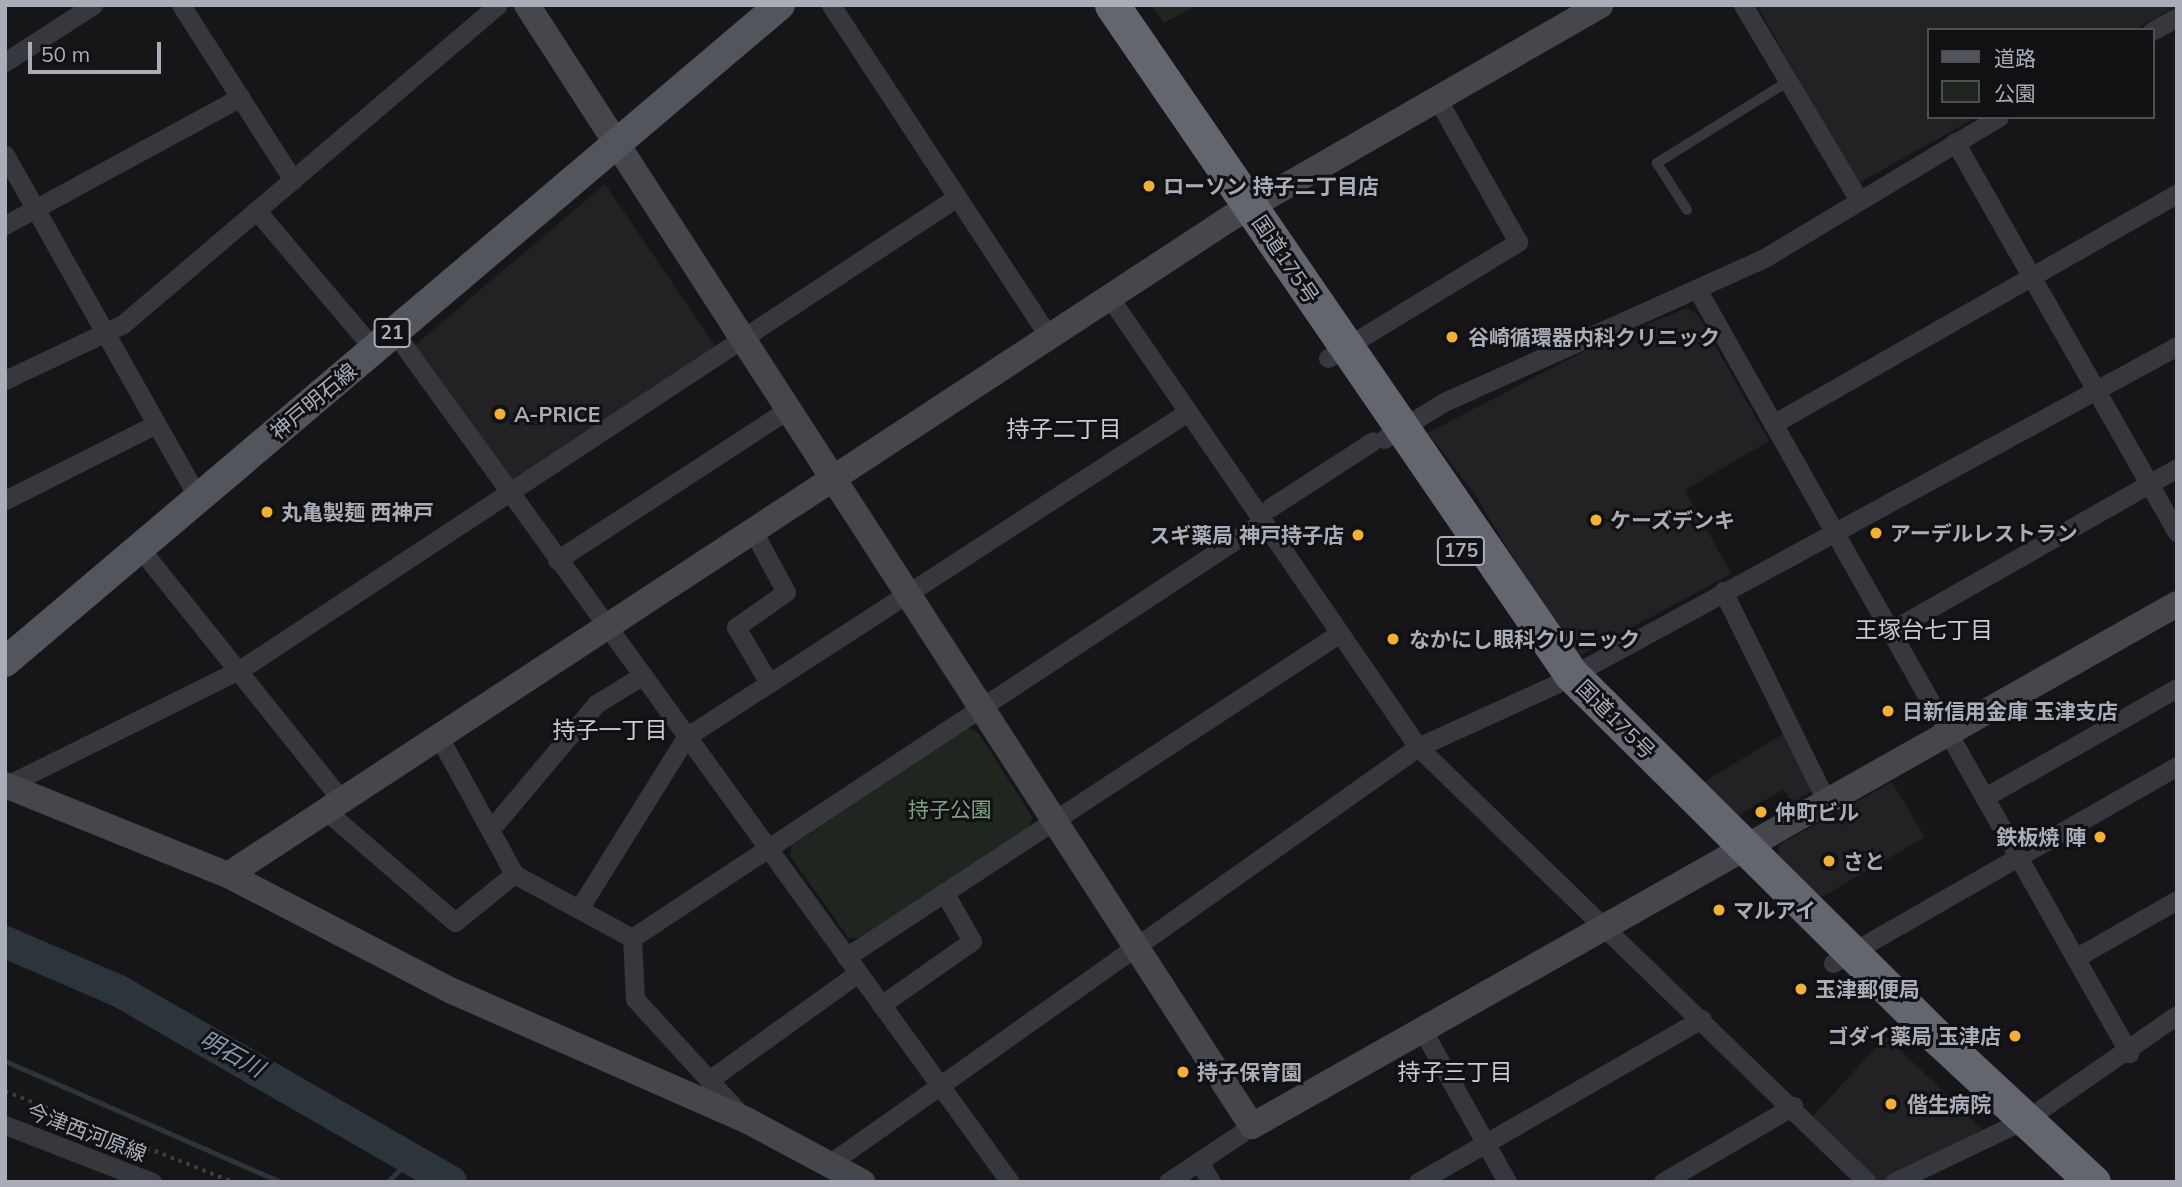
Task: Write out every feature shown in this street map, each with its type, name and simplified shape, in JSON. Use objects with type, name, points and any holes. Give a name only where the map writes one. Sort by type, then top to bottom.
[{"type":"highway","name":"国道175号","points":[[1086,5],[1241,213],[1337,352],[1387,436],[1562,679],[1842,958],[2014,1122],[2093,1182]]},
{"type":"highway","name":"国道175号","points":[[1112,5],[1241,213]]},
{"type":"highway","name":"国道175号","points":[[2014,1122],[2060,1182]]},
{"type":"main road","name":"神戸明石線","points":[[5,662],[138,546],[780,5]]},
{"type":"street","points":[[5,62],[93,5]]},
{"type":"street","points":[[181,5],[293,180]]},
{"type":"street","points":[[5,380],[123,324],[498,5]]},
{"type":"street","points":[[527,5],[614,145],[833,479],[904,596],[979,706],[1252,1126]]},
{"type":"street","points":[[831,5],[954,199],[1047,334]]},
{"type":"street","points":[[228,875],[332,804],[833,479],[1047,334],[1110,298],[1241,213],[1600,5]]},
{"type":"street","points":[[1744,5],[1858,199]]},
{"type":"street","points":[[2154,30],[2177,17]]},
{"type":"street","points":[[5,225],[241,97]]},
{"type":"street","points":[[1337,352],[1518,242],[1438,100]]},
{"type":"street","points":[[632,938],[765,845],[1387,436],[1444,402],[1766,257],[1858,199],[1995,119]]},
{"type":"street","points":[[1955,142],[2177,532]]},
{"type":"street","points":[[5,155],[198,498]]},
{"type":"street","points":[[1773,424],[2177,194]]},
{"type":"street","points":[[6,785],[241,669],[510,496],[740,338],[954,199]]},
{"type":"street","points":[[256,210],[384,340],[510,496],[608,625],[686,737],[1010,1182]]},
{"type":"street","points":[[1697,289],[2129,1053]]},
{"type":"street","points":[[1110,298],[1185,413],[1266,515],[1337,635],[1418,747],[1793,1106],[1867,1182]]},
{"type":"street","points":[[829,1164],[936,1082],[1418,747],[1562,679],[2177,346]]},
{"type":"street","points":[[557,560],[787,410]]},
{"type":"street","points":[[579,909],[686,737],[1185,413]]},
{"type":"street","points":[[5,500],[156,424]]},
{"type":"street","points":[[1890,631],[2177,468]]},
{"type":"street","points":[[753,531],[786,592],[736,627],[769,683]]},
{"type":"street","points":[[138,546],[241,669],[332,804],[455,922],[514,874]]},
{"type":"street","points":[[1723,591],[1827,802]]},
{"type":"street","points":[[1168,1182],[1252,1126],[1604,924],[1827,802],[2177,604]]},
{"type":"street","points":[[846,957],[1337,635]]},
{"type":"street","points":[[490,830],[596,704],[643,674]]},
{"type":"street","points":[[1985,797],[2177,688]]},
{"type":"street","points":[[438,735],[514,874],[632,938]]},
{"type":"street","points":[[1842,958],[2177,766]]},
{"type":"street","points":[[6,785],[228,875],[452,991],[746,1120],[862,1182]]},
{"type":"street","points":[[881,1005],[972,941],[944,892]]},
{"type":"street","points":[[2077,957],[2177,900]]},
{"type":"street","points":[[632,938],[635,999],[746,1120]]},
{"type":"street","points":[[709,1080],[858,973]]},
{"type":"street","points":[[1894,1182],[2014,1122],[2129,1053],[2177,1015]]},
{"type":"street","points":[[1418,1182],[1702,1018]]},
{"type":"street","points":[[1422,1029],[1507,1182]]},
{"type":"street","points":[[1663,1182],[1793,1106]]},
{"type":"street","name":"今津西河原線","points":[[5,1125],[131,1178],[152,1182]]},
{"type":"street","points":[[1200,1163],[1211,1182]]},
{"type":"lane","points":[[1687,210],[1657,163],[1787,82]]},
{"type":"path","points":[[5,1091],[233,1182]]},
{"type":"shaded area","points":[[1757,5],[2177,5],[2138,28],[1926,28],[1926,119],[1973,119],[1857,184]]},
{"type":"shaded area","points":[[605,184],[715,346],[518,481],[508,480],[414,346]]},
{"type":"shaded area","name":"ケーズデンキ","points":[[1687,308],[1698,315],[1769,441],[1685,490],[1731,574],[1575,658],[1473,492],[1428,433],[1592,347]]},
{"type":"shaded area","points":[[1786,732],[1813,790],[1792,803],[1784,789],[1734,818],[1701,784]]},
{"type":"shaded area","points":[[1892,782],[1925,837],[1820,898],[1779,861],[1779,845]]},
{"type":"shaded area","points":[[1886,1036],[1982,1129],[1894,1182],[1880,1182],[1812,1117]]},
{"type":"green space","points":[[1151,5],[1198,5],[1164,23]]},
{"type":"green space","name":"持子公園","points":[[968,728],[979,734],[1033,818],[1028,828],[858,938],[848,937],[791,857],[791,846]]},
{"type":"waterway","name":"明石川","points":[[5,942],[119,991],[451,1182]]},
{"type":"waterway","points":[[5,1061],[280,1182]]},
{"type":"waterway","points":[[387,1182],[412,1158]]},
{"type":"place","name":"ローソン 持子二丁目店","points":[[1149,186]]},
{"type":"place","name":"谷崎循環器内科クリニック","points":[[1452,337]]},
{"type":"place","name":"A-PRICE","points":[[500,414]]},
{"type":"place","name":"丸亀製麺 西神戸","points":[[267,512]]},
{"type":"place","name":"ケーズデンキ","points":[[1596,520]]},
{"type":"place","name":"アーデルレストラン","points":[[1876,533]]},
{"type":"place","name":"スギ薬局 神戸持子店","points":[[1358,535]]},
{"type":"place","name":"なかにし眼科クリニック","points":[[1393,639]]},
{"type":"place","name":"日新信用金庫 玉津支店","points":[[1888,711]]},
{"type":"place","name":"仲町ビル","points":[[1761,812]]},
{"type":"place","name":"鉄板焼 陣","points":[[2100,837]]},
{"type":"place","name":"さと","points":[[1829,861]]},
{"type":"place","name":"マルアイ","points":[[1719,910]]},
{"type":"place","name":"玉津郵便局","points":[[1801,989]]},
{"type":"place","name":"ゴダイ薬局 玉津店","points":[[2015,1036]]},
{"type":"place","name":"持子保育園","points":[[1183,1072]]},
{"type":"place","name":"偕生病院","points":[[1891,1104]]},
{"type":"district","name":"持子二丁目","points":[[1064,429]]},
{"type":"district","name":"王塚台七丁目","points":[[1924,630]]},
{"type":"district","name":"持子一丁目","points":[[610,730]]},
{"type":"district","name":"持子三丁目","points":[[1455,1072]]}]
